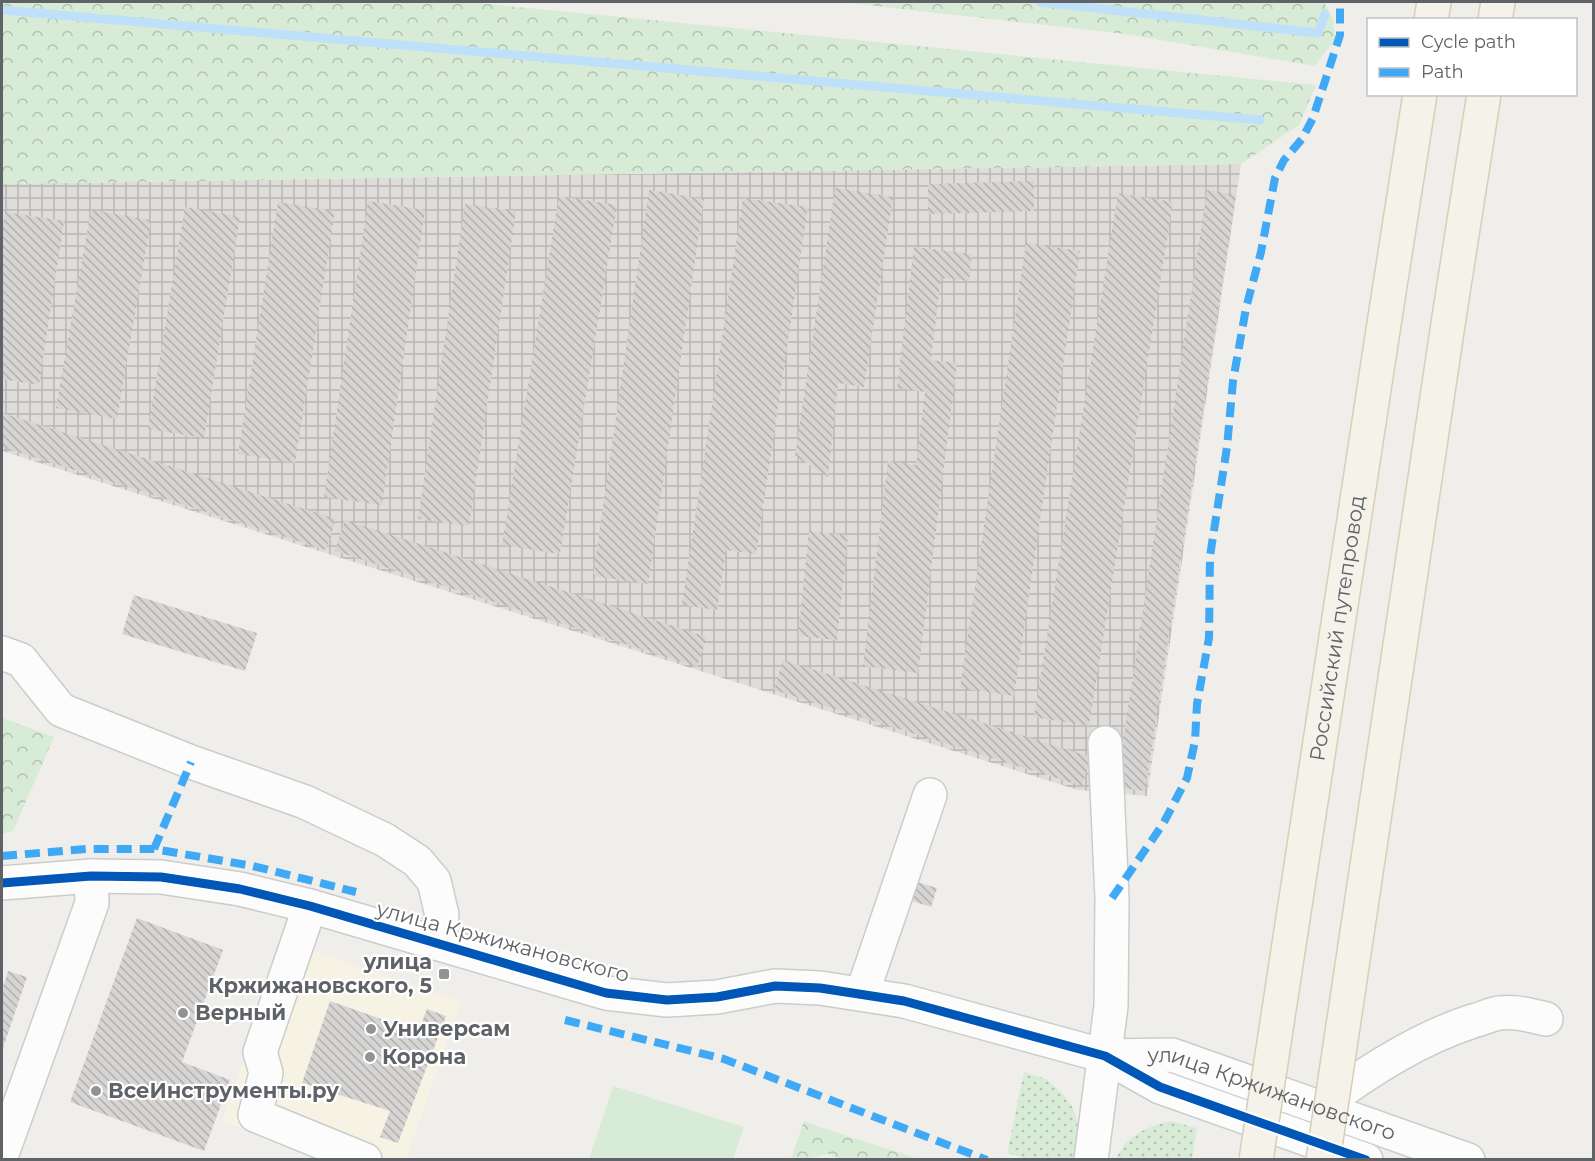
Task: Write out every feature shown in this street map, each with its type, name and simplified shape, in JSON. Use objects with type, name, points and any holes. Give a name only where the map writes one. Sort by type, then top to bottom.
[{"type":"main road","points":[[1431,18],[1434,2]]},
{"type":"main road","points":[[1495,18],[1498,2]]},
{"type":"main road","name":"Российский путепровод","points":[[1256,1160],[1420,96]]},
{"type":"main road","points":[[1323,1160],[1484,96]]},
{"type":"street","points":[[2,653],[21,660],[61,710],[191,762],[305,802],[385,840],[417,861],[434,880],[442,915],[435,943]]},
{"type":"street","points":[[1091,1160],[1111,1006],[1112,898],[1106,742]]},
{"type":"street","points":[[862,994],[930,795]]},
{"type":"street","points":[[2,1154],[92,903],[91,876]]},
{"type":"street","name":"улица Кржижановского","points":[[2,883],[91,876],[161,877],[240,889],[310,906],[606,993],[667,1000],[717,997],[775,986],[820,988],[904,1001],[1105,1056],[1160,1087],[1366,1160]]},
{"type":"street","points":[[310,906],[260,1052],[266,1073],[255,1115],[365,1160]]},
{"type":"street","points":[[1320,1107],[1400,1054],[1452,1028],[1500,1013],[1546,1018]]},
{"type":"street","name":"улица Кржижановского","points":[[1105,1056],[1172,1055],[1468,1160]]},
{"type":"shaded area","points":[[1241,164],[1147,796],[1078,790],[2,451],[2,184]]},
{"type":"shaded area","points":[[285,941],[461,1002],[406,1159],[333,1159],[222,1121]]},
{"type":"green space","points":[[2,2],[468,2],[1316,85],[1299,125],[1241,164],[2,184]]},
{"type":"green space","points":[[840,2],[1324,2],[1333,19],[1335,39],[1315,66],[1126,34]]},
{"type":"green space","points":[[2,718],[54,737],[13,831],[2,834]]},
{"type":"green space","points":[[1024,1072],[1046,1079],[1072,1106],[1078,1124],[1074,1159],[1026,1159],[1007,1153]]},
{"type":"green space","points":[[613,1086],[744,1127],[733,1159],[589,1159]]},
{"type":"green space","points":[[804,1121],[919,1159],[839,1159],[829,1154],[809,1159],[791,1159]]},
{"type":"green space","points":[[1170,1121],[1197,1128],[1192,1159],[1116,1159],[1131,1138],[1153,1126]]},
{"type":"building","points":[[1034,181],[1034,211],[928,214],[928,184]]},
{"type":"building","points":[[835,188],[893,197],[864,387],[838,383],[828,477],[795,456]]},
{"type":"building","points":[[649,190],[704,199],[648,584],[593,576]]},
{"type":"building","points":[[1207,190],[1236,195],[1145,791],[1116,787]]},
{"type":"building","points":[[1118,193],[1173,202],[1089,726],[1034,717]]},
{"type":"building","points":[[559,196],[617,205],[560,554],[502,545]]},
{"type":"building","points":[[743,198],[808,207],[756,554],[726,550],[717,610],[682,605]]},
{"type":"building","points":[[368,201],[425,210],[382,505],[324,497]]},
{"type":"building","points":[[278,202],[335,211],[295,463],[238,454]]},
{"type":"building","points":[[465,204],[516,211],[469,526],[418,519]]},
{"type":"building","points":[[185,207],[240,217],[204,438],[148,429]]},
{"type":"building","points":[[91,210],[151,220],[117,419],[56,408]]},
{"type":"building","points":[[5,212],[64,221],[39,385],[2,379],[2,235]]},
{"type":"building","points":[[1026,243],[1080,251],[1014,696],[960,688]]},
{"type":"building","points":[[914,247],[972,254],[969,281],[941,278],[931,360],[957,363],[918,673],[863,666],[888,461],[916,465],[925,392],[897,388]]},
{"type":"building","points":[[2,413],[336,519],[326,550],[2,447]]},
{"type":"building","points":[[345,520],[707,637],[697,667],[335,551]]},
{"type":"building","points":[[809,531],[848,535],[837,640],[798,636]]},
{"type":"building","points":[[134,595],[257,633],[245,671],[122,634]]},
{"type":"building","points":[[783,660],[1091,757],[1082,786],[774,690]]},
{"type":"building","points":[[917,882],[937,888],[931,907],[912,901]]},
{"type":"building","points":[[137,918],[223,950],[182,1062],[230,1080],[204,1151],[70,1102]]},
{"type":"building","points":[[8,971],[27,977],[2,1051],[2,990]]},
{"type":"building","name":"Корона","points":[[330,1001],[418,1032],[427,1009],[446,1016],[398,1143],[380,1137],[390,1111],[302,1083]]},
{"type":"waterway","points":[[1040,2],[1318,33],[1325,14]]},
{"type":"waterway","points":[[2,10],[1260,120]]},
{"type":"marked path","points":[[1112,898],[1163,824],[1187,778],[1195,741],[1197,704],[1209,638],[1210,556],[1227,447],[1233,381],[1246,308],[1261,252],[1275,178],[1284,160],[1302,139],[1313,118],[1340,35],[1340,2]]},
{"type":"marked path","points":[[154,849],[191,762]]},
{"type":"marked path","points":[[2,856],[87,849],[154,849],[253,866],[356,892]]},
{"type":"marked path","points":[[565,1020],[724,1059],[987,1160]]},
{"type":"cycle path","points":[[2,883],[91,876],[161,877],[240,889],[310,906],[606,993],[667,1000],[717,997],[775,986],[820,988],[904,1001],[1105,1056],[1160,1087],[1366,1160]]},
{"type":"place","name":"улица Кржижановского, 5","points":[[444,974]]},
{"type":"place","name":"Верный","points":[[183,1013]]},
{"type":"place","name":"Универсам","points":[[371,1029]]},
{"type":"place","name":"Корона","points":[[370,1057]]},
{"type":"place","name":"ВсеИнструменты.ру","points":[[96,1091]]}]
